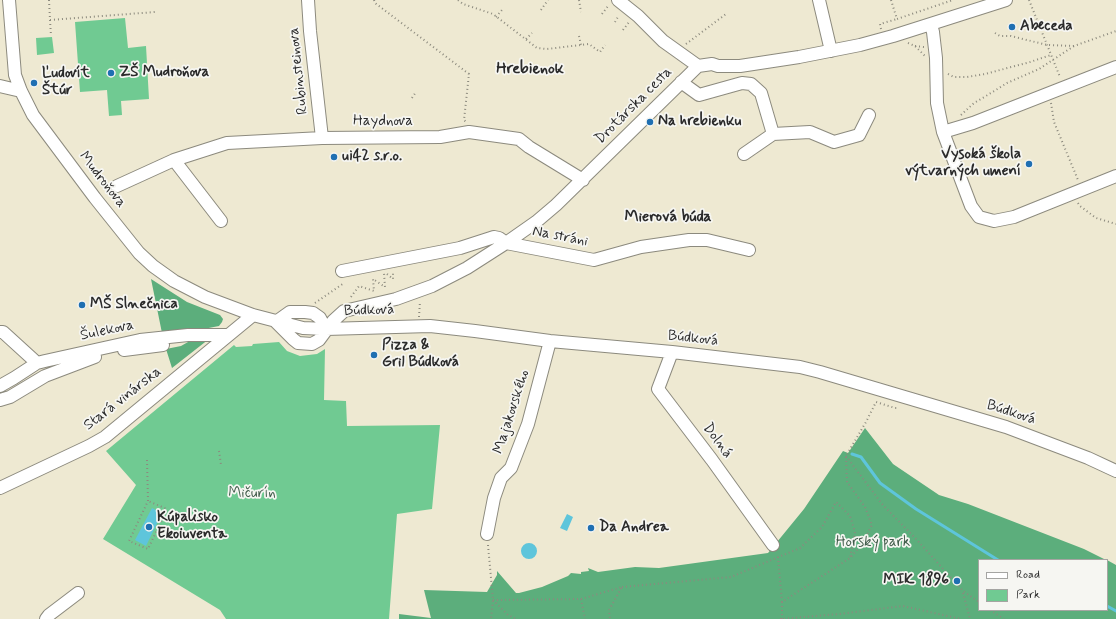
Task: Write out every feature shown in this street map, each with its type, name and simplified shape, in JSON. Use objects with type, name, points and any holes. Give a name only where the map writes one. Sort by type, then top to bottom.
[{"type":"street","name":"Mudroňova","points":[[9,0],[14,63],[17,80],[21,91],[39,124],[132,245],[146,260],[174,281],[196,293],[253,315]]},
{"type":"street","name":"Rubinsteinova","points":[[308,0],[322,138]]},
{"type":"street","points":[[819,0],[831,51]]},
{"type":"street","points":[[613,3],[632,11],[667,44],[698,66],[712,64],[718,66],[740,66],[831,51],[874,42],[1006,0]]},
{"type":"street","points":[[931,25],[934,38],[937,70],[938,103],[971,206],[979,216],[994,221],[1014,217],[1116,176]]},
{"type":"street","name":"Drotárska cesta","points":[[276,322],[298,343],[312,344],[319,340],[326,329],[344,311],[396,299],[432,286],[467,268],[506,243],[546,214],[583,180],[698,66]]},
{"type":"street","points":[[947,130],[973,123],[1116,67]]},
{"type":"street","points":[[682,82],[698,95],[742,82],[751,84],[761,93],[773,134]]},
{"type":"street","points":[[0,86],[21,91]]},
{"type":"street","points":[[744,154],[773,134],[810,132],[834,142],[859,135],[870,115]]},
{"type":"street","name":"Haydnova","points":[[117,186],[174,160],[227,143],[322,138],[440,137],[469,132],[520,139],[529,147],[583,180]]},
{"type":"street","points":[[174,160],[221,221]]},
{"type":"street","name":"Na stráni","points":[[344,276],[393,261],[460,248],[494,237],[499,238],[506,243],[594,260],[641,247],[690,240],[707,240],[749,250]]},
{"type":"street","name":"Búdková","points":[[253,315],[303,328],[326,329],[430,326],[550,342],[672,352],[790,366],[820,372],[1006,427],[1088,458],[1116,471]]},
{"type":"street","name":"Stará vinárska","points":[[0,488],[105,437],[253,315]]},
{"type":"street","points":[[0,332],[3,332],[37,363]]},
{"type":"street","points":[[0,400],[10,397],[45,376],[89,358],[130,349],[167,345],[188,335]]},
{"type":"street","name":"Šulekova","points":[[0,386],[37,363],[140,340],[188,335],[229,335]]},
{"type":"street","name":"Majakovského","points":[[487,534],[494,498],[501,478],[511,468],[528,424],[550,342]]},
{"type":"street","name":"Dolná","points":[[672,352],[658,389],[712,460],[773,545]]},
{"type":"street","points":[[46,619],[49,615],[78,593]]},
{"type":"path","points":[[49,0],[51,36]]},
{"type":"path","points":[[374,0],[375,3],[469,74],[464,120],[470,126]]},
{"type":"path","points":[[541,10],[548,0]]},
{"type":"path","points":[[579,0],[582,12]]},
{"type":"path","points":[[890,0],[897,19]]},
{"type":"path","points":[[882,31],[880,24],[954,0]]},
{"type":"path","points":[[1030,0],[1064,87]]},
{"type":"path","points":[[460,1],[493,14],[538,48],[547,49],[589,44],[600,52],[605,45]]},
{"type":"path","points":[[602,14],[613,3]]},
{"type":"path","points":[[496,17],[502,10]]},
{"type":"path","points":[[50,20],[155,12]]},
{"type":"path","points":[[615,22],[620,14]]},
{"type":"path","points":[[685,45],[726,14]]},
{"type":"path","points":[[623,30],[629,22]]},
{"type":"path","points":[[947,130],[957,118],[974,103],[1007,83],[1040,69],[1074,46],[1116,31]]},
{"type":"path","points":[[526,39],[532,33]]},
{"type":"path","points":[[995,33],[1000,36],[1011,36],[1047,46],[1074,46]]},
{"type":"path","points":[[579,36],[581,45]]},
{"type":"path","points":[[907,42],[915,46],[937,70],[954,77],[967,77],[985,74],[1051,55]]},
{"type":"path","points":[[412,98],[416,92]]},
{"type":"path","points":[[1051,102],[1054,122],[1078,191],[1080,206],[1096,218],[1116,224]]},
{"type":"path","points":[[348,301],[359,286],[374,291],[373,279],[385,288],[384,272],[393,279],[393,261]]},
{"type":"path","points":[[314,304],[344,276]]},
{"type":"path","points":[[419,318],[421,296]]},
{"type":"path","points":[[782,602],[850,558],[862,544],[872,525],[865,507],[847,482],[846,456],[876,402],[895,408],[901,407]]},
{"type":"path","points":[[219,451],[221,465]]},
{"type":"path","points":[[846,456],[882,504],[917,540],[963,592],[978,601]]},
{"type":"path","points":[[147,460],[148,500],[130,541],[148,549],[167,509],[148,500]]},
{"type":"path","points":[[493,600],[581,599],[622,587],[731,577],[800,548],[822,527],[836,502],[850,516],[855,532],[850,558]]},
{"type":"path","points":[[487,534],[493,600],[490,619]]},
{"type":"path","points":[[773,545],[778,557],[782,602],[781,619],[903,606],[961,619]]},
{"type":"path","points":[[610,619],[609,610],[622,587]]},
{"type":"path","points":[[963,592],[970,619]]},
{"type":"path","points":[[581,599],[585,619]]},
{"type":"path","points":[[493,600],[508,615],[516,619]]},
{"type":"path","points":[[992,611],[1004,619]]},
{"type":"green space","points":[[125,18],[128,48],[146,46],[149,99],[121,101],[122,115],[109,116],[107,90],[80,92],[75,22]]},
{"type":"green space","points":[[52,37],[54,53],[37,55],[36,38]]},
{"type":"green space","points":[[151,279],[187,302],[220,315],[223,319],[222,322],[219,326],[188,332],[162,333]]},
{"type":"green space","points":[[209,339],[172,368],[166,349],[181,346],[188,342]]},
{"type":"green space","name":"Mičurín","points":[[279,342],[287,351],[300,356],[317,354],[325,349],[324,400],[346,401],[347,426],[440,425],[432,509],[397,514],[389,619],[226,619],[220,610],[103,539],[136,485],[106,451],[234,345],[236,347],[252,346],[253,344]]},
{"type":"green space","name":"Horský park","points":[[865,428],[893,464],[939,495],[968,504],[1084,549],[1104,559],[978,559],[978,611],[1108,611],[1108,561],[1116,565],[1116,619],[399,619],[399,614],[431,618],[424,590],[487,592],[497,575],[497,571],[516,593],[519,593],[542,587],[568,576],[571,573],[581,574],[581,572],[589,571],[588,568],[598,572],[635,567],[659,568],[768,553],[804,509],[843,451],[848,453]]},
{"type":"water","name":"Kúpalisko Ekoiuventa","points":[[152,508],[162,513],[146,546],[135,540]]},
{"type":"water","points":[[567,514],[573,517],[567,531],[560,528]]},
{"type":"water","points":[[526,543],[532,543],[537,548],[535,557],[532,559],[526,559],[521,554],[521,548]]},
{"type":"waterway","points":[[852,454],[861,457],[880,483],[916,509],[996,559]]},
{"type":"waterway","points":[[1108,607],[1116,611]]},
{"type":"place","name":"Abeceda","points":[[1012,27]]},
{"type":"place","name":"ZŠ Mudroňova","points":[[111,73]]},
{"type":"place","name":"Ľudovít Štúr","points":[[34,83]]},
{"type":"place","name":"Na hrebienku","points":[[650,122]]},
{"type":"place","name":"ui42 s.r.o.","points":[[334,157]]},
{"type":"place","name":"Vysoká škola výtvarných umení","points":[[1029,164]]},
{"type":"place","name":"MŠ Slnečnica","points":[[82,305]]},
{"type":"place","name":"Pizza & Gril Búdková","points":[[374,355]]},
{"type":"place","name":"Kúpalisko Ekoiuventa","points":[[149,527]]},
{"type":"place","name":"Da Andrea","points":[[591,528]]},
{"type":"place","name":"MIK 1896","points":[[957,581]]},
{"type":"district","name":"Hrebienok","points":[[530,70]]},
{"type":"district","name":"Mierová búda","points":[[668,218]]}]
